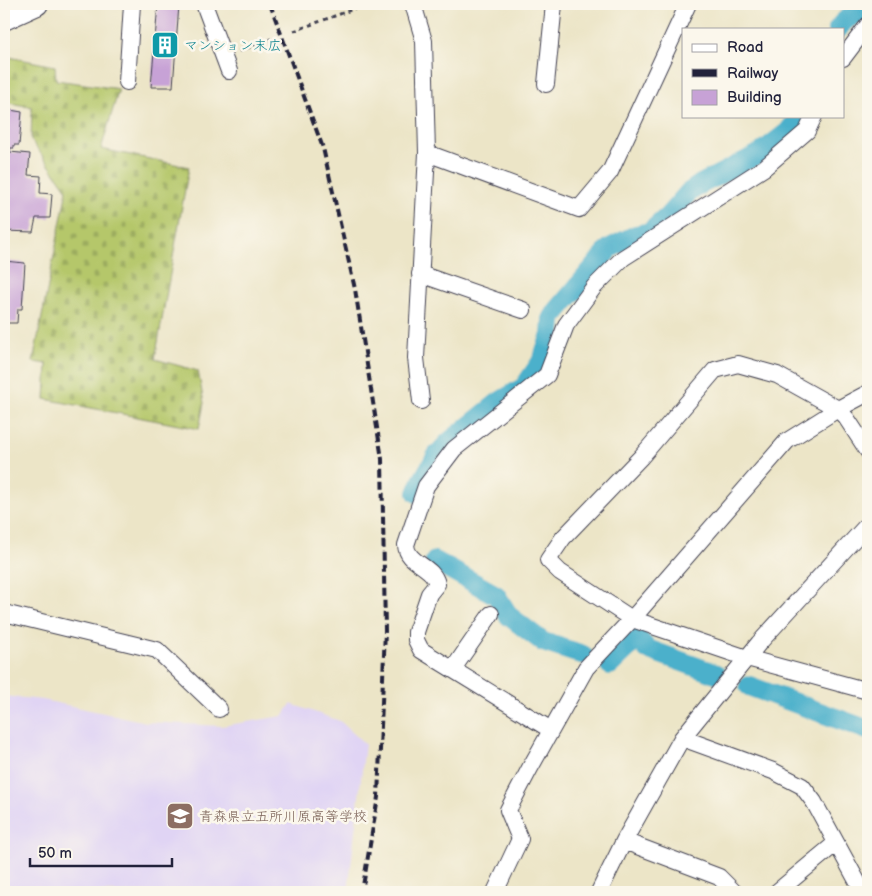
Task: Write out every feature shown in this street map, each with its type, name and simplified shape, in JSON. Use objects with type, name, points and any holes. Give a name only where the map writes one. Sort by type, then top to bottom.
[{"type":"main road","points":[[4,18],[37,4]]},
{"type":"street","points":[[127,82],[132,4]]},
{"type":"street","points":[[204,4],[226,64]]},
{"type":"street","points":[[413,4],[424,40],[427,153],[416,358],[421,401]]},
{"type":"street","points":[[546,84],[554,4]]},
{"type":"street","points":[[427,153],[578,209],[610,172],[688,4]]},
{"type":"street","points":[[844,57],[868,25]]},
{"type":"street","points":[[551,730],[421,650],[416,640],[416,632],[429,594],[437,584],[436,578],[428,569],[410,557],[406,552],[406,545],[426,486],[454,449],[547,375],[566,325],[594,287],[623,258],[764,168],[807,131],[813,118]]},
{"type":"street","points":[[420,274],[523,310]]},
{"type":"street","points":[[868,451],[847,419],[838,409],[777,374],[738,364],[715,370],[641,457],[563,538],[548,560],[560,572],[632,619],[747,658],[868,691]]},
{"type":"street","points":[[495,892],[520,839],[508,810],[586,668],[632,619],[787,441],[838,409],[868,393]]},
{"type":"street","points":[[599,892],[624,841],[682,738],[747,658],[868,524]]},
{"type":"street","points":[[4,613],[157,650],[219,709]]},
{"type":"street","points":[[453,669],[490,614]]},
{"type":"street","points":[[682,738],[773,771],[802,786],[814,802],[863,892]]},
{"type":"street","points":[[624,841],[719,877],[734,892]]},
{"type":"street","points":[[776,892],[836,844]]},
{"type":"path","points":[[294,31],[367,4]]},
{"type":"path","points":[[226,64],[271,39]]},
{"type":"shaded area","name":"青森県立五所川原高等学校","points":[[4,696],[43,700],[146,722],[222,726],[283,716],[291,704],[340,721],[365,744],[348,892],[4,892]]},
{"type":"green space","points":[[4,56],[55,66],[56,80],[119,89],[101,149],[189,167],[155,359],[198,371],[204,403],[199,429],[45,399],[47,364],[33,362],[67,190],[31,140],[32,107],[4,102]]},
{"type":"building","name":"マンション末広","points":[[158,4],[179,4],[173,87],[151,87]]},
{"type":"building","points":[[4,109],[22,112],[19,145],[14,145],[14,148],[10,148],[10,152],[30,154],[28,175],[41,176],[40,193],[52,194],[50,218],[36,218],[33,232],[4,231]]},
{"type":"building","points":[[4,261],[25,263],[22,309],[18,309],[17,323],[4,323]]},
{"type":"waterway","points":[[839,28],[849,18],[868,6]]},
{"type":"waterway","points":[[417,493],[437,455],[449,442],[499,402],[524,387],[541,362],[551,335],[552,319],[610,248],[636,235],[650,232],[667,217],[688,193],[701,184],[761,153],[788,132],[798,118]]},
{"type":"waterway","points":[[435,561],[496,595],[509,616],[543,642],[583,655]]},
{"type":"waterway","points":[[610,665],[638,638],[647,649],[716,674]]},
{"type":"waterway","points":[[749,686],[868,730]]},
{"type":"railway","points":[[270,4],[323,148],[355,289],[382,459],[385,631],[378,797],[362,892]]},
{"type":"place","name":"マンション末広","points":[[165,45]]},
{"type":"place","name":"青森県立五所川原高等学校","points":[[180,816]]}]
